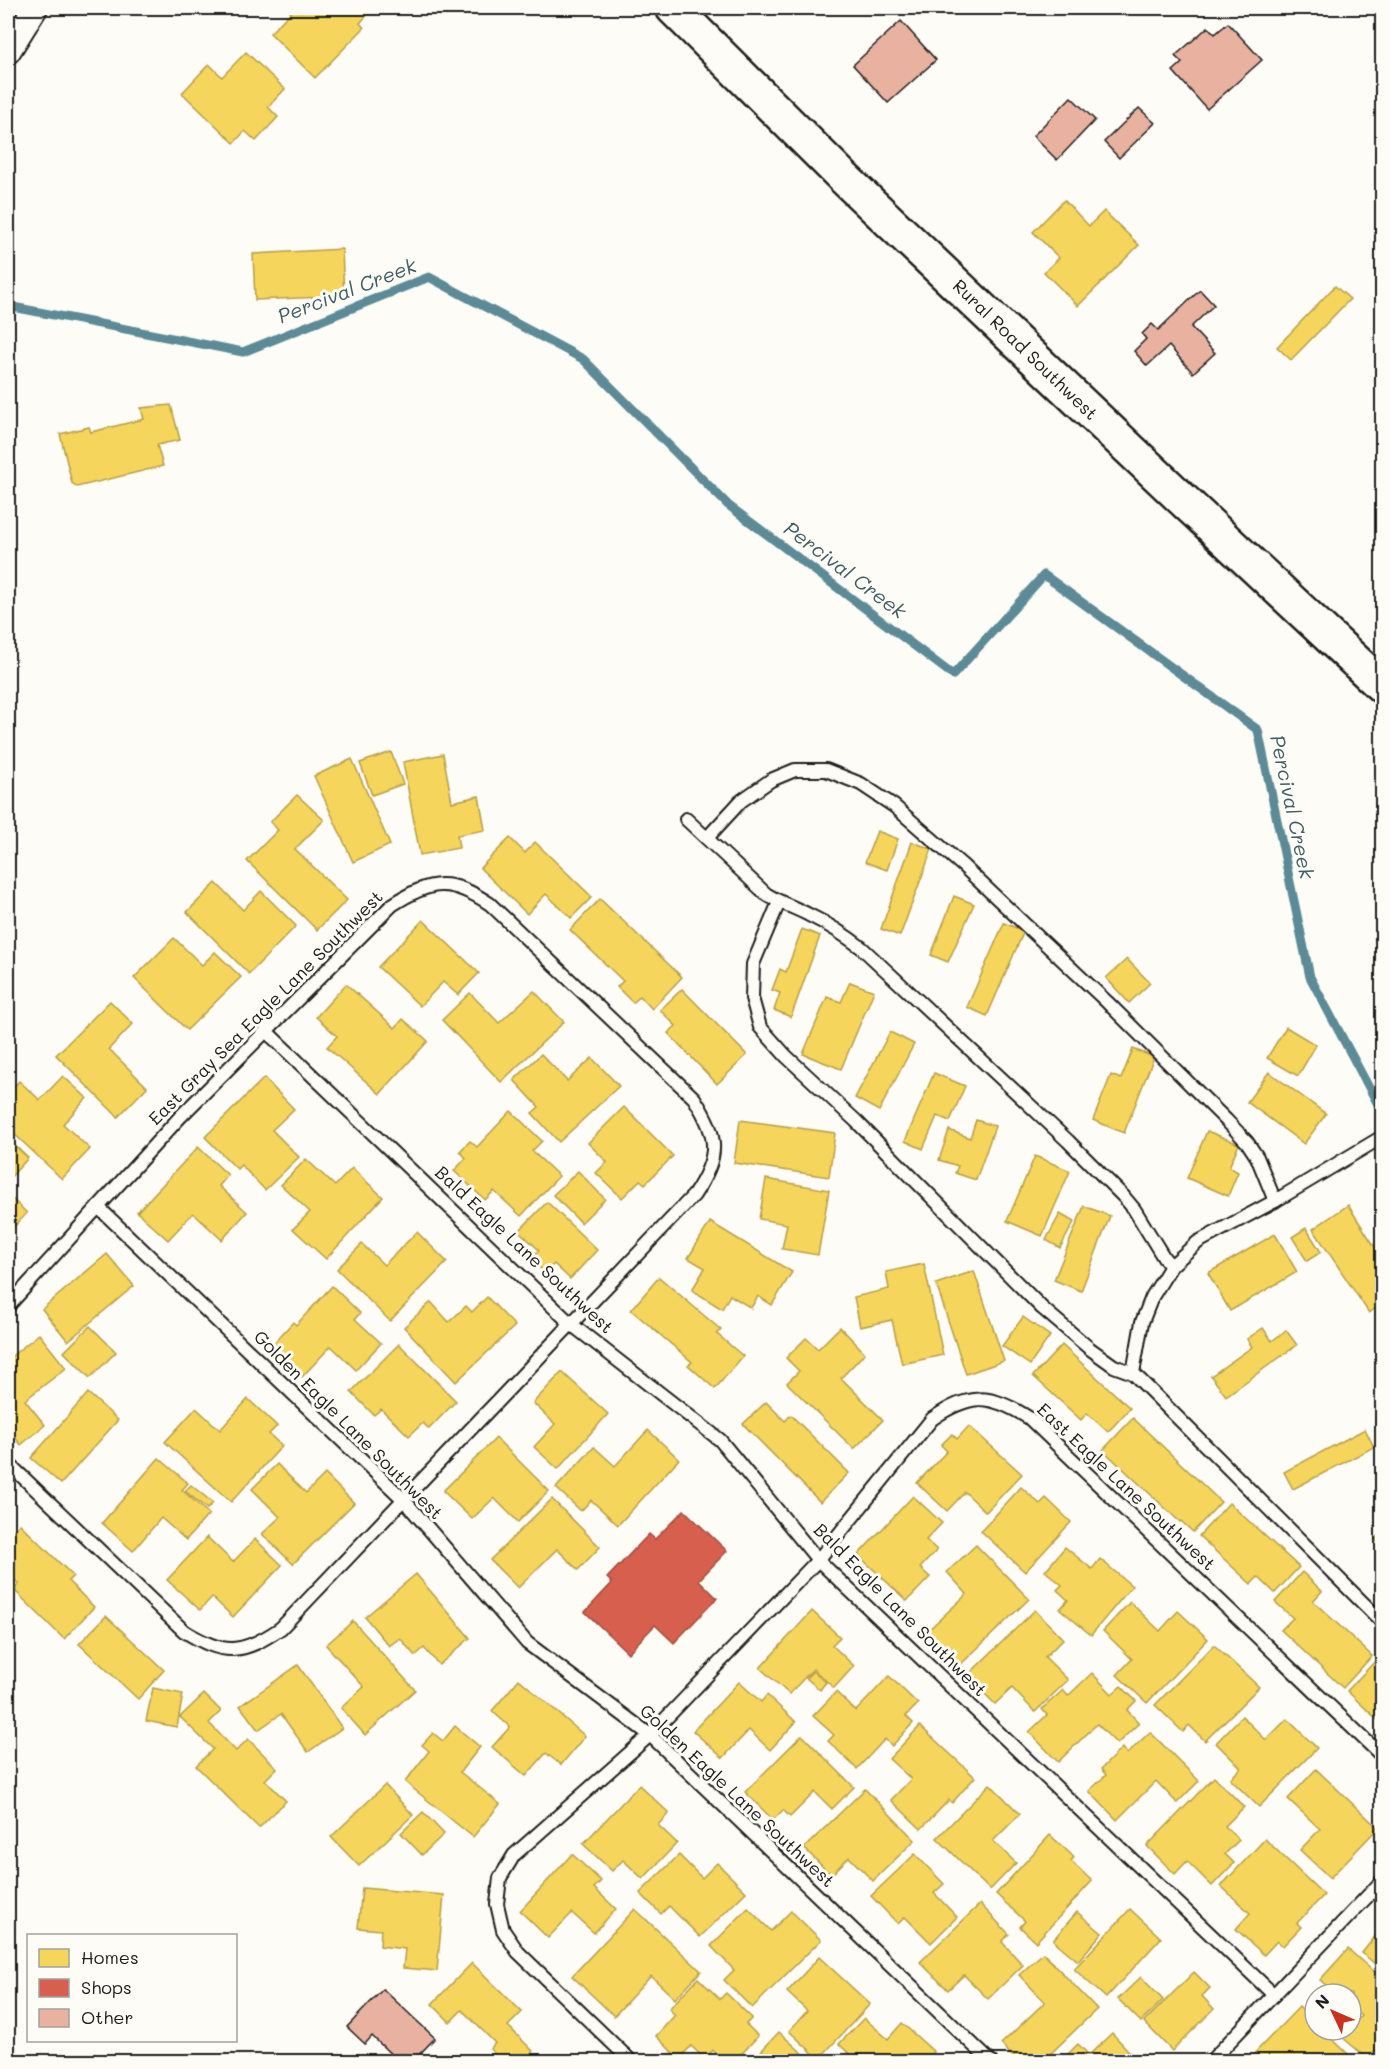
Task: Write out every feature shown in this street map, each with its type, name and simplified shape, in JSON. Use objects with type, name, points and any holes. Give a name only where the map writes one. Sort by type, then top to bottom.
[{"type":"street","points":[[8,51],[35,8]]},
{"type":"street","name":"Rural Road Southwest","points":[[673,8],[844,178],[1383,686]]},
{"type":"lane","points":[[708,838],[741,801],[771,780],[795,770],[826,770],[861,784],[894,806],[963,866],[1107,1002],[1226,1120],[1247,1142],[1257,1157],[1275,1201]]},
{"type":"lane","points":[[686,819],[766,894],[844,934],[862,948],[1068,1141],[1124,1197],[1171,1266]]},
{"type":"lane","name":"East Gray Sea Eagle Lane Southwest","points":[[8,1306],[180,1118],[392,905],[416,890],[442,885],[468,889],[490,904],[694,1098],[708,1120],[714,1147],[709,1173],[694,1195],[281,1628],[259,1643],[233,1649],[206,1645],[184,1631],[8,1463]]},
{"type":"lane","points":[[779,902],[753,964],[752,999],[760,1027],[786,1056],[856,1121],[1042,1308],[1114,1366],[1133,1373],[1383,1622]]},
{"type":"lane","name":"Bald Eagle Lane Southwest","points":[[266,1031],[572,1324],[720,1440],[818,1560],[1274,1995]]},
{"type":"lane","points":[[1133,1373],[1142,1322],[1152,1297],[1171,1266],[1198,1242],[1275,1201],[1383,1137]]},
{"type":"lane","name":"Golden Eagle Lane Southwest","points":[[98,1207],[403,1499],[527,1643],[650,1735],[991,2061]]},
{"type":"lane","name":"East Eagle Lane Southwest","points":[[633,2061],[518,1952],[503,1930],[496,1904],[500,1878],[514,1855],[650,1735],[818,1560],[932,1419],[954,1404],[980,1399],[1006,1404],[1029,1418],[1383,1756]]},
{"type":"lane","points":[[1210,2061],[1383,1881]]},
{"type":"building: Homes","points":[[295,8],[301,11],[304,8],[370,8],[372,10],[360,23],[364,28],[315,78],[270,33]]},
{"type":"building: Homes","points":[[246,52],[285,89],[268,107],[278,117],[256,141],[245,131],[234,143],[182,93],[209,64],[222,77]]},
{"type":"building: Homes","points":[[1064,200],[1089,226],[1104,211],[1139,245],[1078,306],[1044,272],[1059,258],[1033,232]]},
{"type":"building: Homes","points":[[342,249],[344,296],[255,300],[253,254]]},
{"type":"building: Homes","points":[[1335,286],[1350,299],[1291,360],[1277,347]]},
{"type":"building: Homes","points":[[171,405],[180,440],[157,445],[163,466],[77,487],[72,483],[60,434],[89,427],[91,432],[144,419],[141,408]]},
{"type":"building: Homes","points":[[391,752],[403,784],[372,795],[360,763]]},
{"type":"building: Homes","points":[[443,754],[452,802],[479,796],[485,830],[457,835],[459,848],[420,855],[403,762]]},
{"type":"building: Homes","points":[[352,759],[390,845],[353,862],[314,776]]},
{"type":"building: Homes","points":[[297,795],[324,820],[295,849],[347,900],[317,930],[247,861],[278,830],[270,822]]},
{"type":"building: Homes","points":[[877,831],[898,839],[887,870],[865,862]]},
{"type":"building: Homes","points":[[510,838],[525,853],[535,842],[592,897],[571,918],[546,894],[527,914],[480,868]]},
{"type":"building: Homes","points":[[912,842],[932,849],[900,936],[881,929]]},
{"type":"building: Homes","points":[[216,883],[243,910],[261,891],[296,926],[249,974],[187,912]]},
{"type":"building: Homes","points":[[954,896],[974,904],[948,962],[931,955]]},
{"type":"building: Homes","points":[[600,899],[682,977],[652,1009],[640,996],[633,1003],[617,987],[623,981],[570,930]]},
{"type":"building: Homes","points":[[423,920],[479,973],[458,995],[443,982],[420,1006],[378,967]]},
{"type":"building: Homes","points":[[1004,923],[1024,931],[987,1016],[967,1007]]},
{"type":"building: Homes","points":[[802,929],[820,936],[791,1017],[774,1010],[780,993],[772,990],[780,969],[786,972]]},
{"type":"building: Homes","points":[[174,938],[202,965],[215,952],[241,977],[187,1030],[134,978]]},
{"type":"building: Homes","points":[[1127,959],[1150,983],[1129,1003],[1106,978]]},
{"type":"building: Homes","points":[[850,982],[874,991],[841,1069],[803,1054],[827,997],[841,1002]]},
{"type":"building: Homes","points":[[346,984],[395,1028],[403,1019],[428,1041],[380,1094],[327,1047],[337,1036],[316,1017]]},
{"type":"building: Homes","points":[[682,989],[747,1055],[717,1084],[668,1033],[676,1026],[660,1010]]},
{"type":"building: Homes","points":[[534,991],[564,1022],[501,1082],[442,1020],[470,993],[499,1023]]},
{"type":"building: Homes","points":[[110,1001],[133,1024],[109,1049],[147,1087],[118,1117],[56,1055]]},
{"type":"building: Homes","points":[[1286,1027],[1316,1045],[1298,1076],[1267,1058]]},
{"type":"building: Homes","points":[[890,1032],[914,1044],[879,1111],[855,1098]]},
{"type":"building: Homes","points":[[1133,1049],[1154,1057],[1124,1133],[1093,1120],[1111,1075],[1121,1079]]},
{"type":"building: Homes","points":[[541,1054],[567,1081],[592,1058],[619,1086],[559,1142],[532,1113],[539,1107],[514,1080]]},
{"type":"building: Homes","points":[[1269,1072],[1326,1114],[1304,1144],[1247,1102]]},
{"type":"building: Homes","points":[[934,1073],[965,1086],[950,1121],[937,1116],[923,1149],[905,1141]]},
{"type":"building: Homes","points":[[63,1076],[87,1098],[63,1124],[90,1149],[62,1179],[8,1128],[8,1093],[19,1081],[40,1100]]},
{"type":"building: Homes","points":[[264,1078],[294,1109],[272,1130],[299,1157],[265,1190],[241,1165],[237,1169],[205,1137]]},
{"type":"building: Homes","points":[[624,1107],[673,1156],[645,1184],[640,1180],[622,1198],[596,1173],[607,1162],[588,1143]]},
{"type":"building: Homes","points":[[511,1111],[542,1141],[532,1151],[559,1176],[521,1216],[494,1191],[485,1200],[454,1171],[466,1158],[460,1151],[470,1141],[477,1147]]},
{"type":"building: Homes","points":[[740,1120],[835,1133],[829,1177],[734,1163]]},
{"type":"building: Homes","points":[[976,1120],[995,1126],[976,1180],[955,1173],[958,1166],[939,1160],[949,1130],[970,1138]]},
{"type":"building: Homes","points":[[1207,1131],[1239,1144],[1229,1167],[1238,1172],[1228,1196],[1187,1178]]},
{"type":"building: Homes","points":[[8,1139],[28,1158],[8,1180]]},
{"type":"building: Homes","points":[[198,1147],[228,1175],[219,1186],[247,1212],[222,1240],[193,1213],[168,1240],[137,1212]]},
{"type":"building: Homes","points":[[1035,1156],[1070,1171],[1042,1236],[1007,1221]]},
{"type":"building: Homes","points":[[306,1159],[335,1186],[352,1168],[383,1197],[326,1259],[293,1229],[310,1212],[281,1185]]},
{"type":"building: Homes","points":[[578,1171],[605,1199],[581,1223],[553,1195]]},
{"type":"building: Homes","points":[[766,1179],[829,1190],[818,1255],[782,1249],[787,1224],[759,1219]]},
{"type":"building: Homes","points":[[8,1195],[27,1213],[8,1233]]},
{"type":"building: Homes","points":[[547,1202],[597,1250],[570,1279],[554,1264],[545,1273],[531,1259],[539,1250],[519,1231]]},
{"type":"building: Homes","points":[[1348,1205],[1382,1258],[1382,1304],[1369,1313],[1313,1229]]},
{"type":"building: Homes","points":[[1084,1206],[1110,1216],[1081,1291],[1054,1280]]},
{"type":"building: Homes","points":[[1060,1214],[1074,1222],[1060,1248],[1046,1240]]},
{"type":"building: Homes","points":[[710,1222],[792,1272],[772,1305],[758,1296],[751,1308],[730,1295],[722,1309],[692,1290],[705,1268],[688,1258]]},
{"type":"building: Homes","points":[[1306,1228],[1321,1252],[1307,1261],[1292,1237]]},
{"type":"building: Homes","points":[[417,1232],[447,1262],[390,1321],[337,1269],[362,1244],[384,1265]]},
{"type":"building: Homes","points":[[1275,1234],[1297,1272],[1230,1311],[1208,1273]]},
{"type":"building: Homes","points":[[107,1254],[134,1286],[68,1341],[42,1309]]},
{"type":"building: Homes","points":[[924,1264],[943,1355],[902,1364],[892,1320],[860,1327],[854,1297],[889,1289],[886,1272]]},
{"type":"building: Homes","points":[[974,1271],[1004,1361],[966,1374],[936,1284]]},
{"type":"building: Homes","points":[[659,1277],[721,1330],[717,1334],[743,1356],[715,1389],[688,1365],[692,1362],[631,1310]]},
{"type":"building: Homes","points":[[332,1286],[360,1313],[355,1319],[381,1343],[356,1370],[331,1346],[302,1377],[270,1347],[293,1322],[296,1325]]},
{"type":"building: Homes","points":[[487,1297],[515,1326],[456,1382],[404,1327],[431,1302],[449,1322],[466,1306],[472,1312]]},
{"type":"building: Homes","points":[[1023,1317],[1050,1336],[1030,1365],[1002,1346]]},
{"type":"building: Homes","points":[[90,1326],[116,1352],[90,1378],[64,1352]]},
{"type":"building: Homes","points":[[840,1327],[865,1353],[841,1378],[883,1420],[854,1449],[787,1383],[799,1371],[786,1358],[806,1338],[818,1349]]},
{"type":"building: Homes","points":[[1263,1328],[1272,1341],[1286,1330],[1297,1345],[1226,1396],[1211,1376],[1252,1347],[1247,1339]]},
{"type":"building: Homes","points":[[39,1334],[66,1368],[25,1400],[45,1425],[21,1445],[8,1428],[8,1359]]},
{"type":"building: Homes","points":[[399,1344],[456,1401],[429,1429],[423,1423],[409,1436],[381,1409],[374,1415],[351,1392]]},
{"type":"building: Homes","points":[[1062,1345],[1130,1408],[1108,1432],[1087,1413],[1081,1420],[1033,1376]]},
{"type":"building: Homes","points":[[562,1372],[608,1414],[558,1469],[534,1447],[555,1424],[533,1403]]},
{"type":"building: Homes","points":[[88,1393],[118,1420],[61,1484],[31,1458]]},
{"type":"building: Homes","points":[[248,1399],[277,1426],[269,1434],[282,1446],[231,1502],[165,1442],[196,1408],[220,1430]]},
{"type":"building: Homes","points":[[766,1402],[785,1421],[791,1415],[849,1473],[820,1502],[743,1424]]},
{"type":"building: Homes","points":[[1133,1418],[1221,1502],[1193,1532],[1103,1450]]},
{"type":"building: Homes","points":[[969,1426],[1022,1474],[986,1512],[965,1492],[947,1511],[917,1483],[947,1451],[941,1445],[952,1434],[957,1439]]},
{"type":"building: Homes","points":[[1365,1429],[1374,1447],[1293,1489],[1284,1472]]},
{"type":"building: Homes","points":[[648,1430],[679,1459],[618,1525],[591,1500],[581,1511],[556,1488],[594,1447],[615,1466]]},
{"type":"building: Homes","points":[[496,1438],[549,1491],[518,1522],[494,1498],[472,1519],[443,1491]]},
{"type":"building: Homes","points":[[159,1458],[188,1483],[182,1490],[209,1514],[186,1540],[161,1518],[133,1551],[102,1523]]},
{"type":"building: Homes","points":[[277,1464],[306,1493],[325,1474],[354,1503],[293,1564],[262,1534],[280,1517],[252,1489]]},
{"type":"building: Homes","points":[[191,1485],[213,1503],[207,1509],[185,1491]]},
{"type":"building: Homes","points":[[1021,1487],[1040,1504],[1046,1498],[1071,1522],[1025,1572],[981,1531]]},
{"type":"building: Homes","points":[[913,1496],[942,1523],[926,1540],[937,1550],[920,1568],[930,1577],[907,1601],[858,1555]]},
{"type":"building: Homes","points":[[552,1499],[600,1547],[578,1570],[557,1549],[518,1588],[490,1560]]},
{"type":"building: Homes","points":[[1229,1503],[1299,1567],[1275,1593],[1258,1577],[1251,1584],[1199,1536]]},
{"type":"building: Homes","points":[[20,1524],[73,1576],[68,1581],[94,1607],[64,1639],[14,1590],[19,1584],[8,1573],[8,1536]]},
{"type":"building: Homes","points":[[1382,1533],[1382,1549],[1375,1539]]},
{"type":"building: Homes","points":[[207,1537],[233,1562],[255,1539],[282,1565],[233,1617],[212,1597],[200,1610],[167,1580]]},
{"type":"building: Homes","points":[[976,1545],[1029,1599],[958,1667],[925,1633],[967,1594],[947,1572]]},
{"type":"building: Homes","points":[[1065,1547],[1092,1569],[1100,1559],[1132,1586],[1091,1635],[1060,1609],[1068,1600],[1057,1590],[1062,1585],[1045,1571]]},
{"type":"building: Homes","points":[[1302,1572],[1322,1591],[1313,1601],[1372,1656],[1343,1688],[1281,1630],[1293,1618],[1275,1602]]},
{"type":"building: Homes","points":[[416,1574],[470,1638],[439,1665],[424,1648],[415,1656],[400,1638],[389,1646],[365,1617]]},
{"type":"building: Homes","points":[[1130,1602],[1160,1631],[1178,1611],[1208,1639],[1147,1703],[1117,1675],[1132,1659],[1103,1631]]},
{"type":"building: Homes","points":[[1035,1610],[1063,1639],[1045,1657],[1068,1680],[1035,1712],[1012,1688],[995,1704],[967,1676]]},
{"type":"building: Homes","points":[[812,1611],[840,1637],[832,1645],[854,1666],[834,1688],[813,1669],[789,1694],[760,1668]]},
{"type":"building: Homes","points":[[106,1616],[164,1670],[138,1699],[79,1644]]},
{"type":"building: Homes","points":[[353,1621],[415,1690],[365,1735],[341,1708],[364,1687],[326,1645]]},
{"type":"building: Homes","points":[[1214,1645],[1259,1687],[1205,1741],[1189,1725],[1183,1732],[1155,1705]]},
{"type":"building: Homes","points":[[1376,1660],[1382,1667],[1382,1724],[1347,1691]]},
{"type":"building: Homes","points":[[298,1665],[342,1728],[308,1752],[281,1714],[258,1730],[240,1706]]},
{"type":"building: Homes","points":[[813,1671],[826,1682],[820,1690],[806,1678]]},
{"type":"building: Homes","points":[[1092,1673],[1112,1694],[1121,1686],[1136,1701],[1127,1710],[1139,1723],[1117,1744],[1097,1724],[1058,1762],[1029,1732],[1047,1715],[1042,1709],[1063,1690],[1068,1696]]},
{"type":"building: Homes","points":[[889,1676],[918,1704],[906,1716],[913,1723],[892,1746],[885,1739],[857,1769],[828,1741],[834,1735],[813,1716],[836,1692],[856,1711]]},
{"type":"building: Homes","points":[[519,1679],[585,1736],[561,1765],[546,1753],[526,1776],[492,1747],[510,1727],[492,1711]]},
{"type":"building: Homes","points":[[739,1682],[761,1702],[767,1695],[796,1722],[770,1750],[749,1730],[723,1758],[693,1731]]},
{"type":"building: Homes","points":[[153,1688],[183,1694],[177,1727],[146,1721]]},
{"type":"building: Homes","points":[[204,1694],[221,1711],[209,1723],[236,1751],[248,1739],[277,1768],[265,1780],[286,1801],[259,1828],[196,1766],[213,1749],[180,1717]]},
{"type":"building: Homes","points":[[1242,1716],[1266,1740],[1287,1719],[1317,1748],[1259,1807],[1230,1779],[1241,1768],[1216,1743]]},
{"type":"building: Homes","points":[[455,1726],[480,1747],[460,1772],[500,1804],[473,1837],[405,1782],[429,1751],[422,1745],[433,1733],[443,1741]]},
{"type":"building: Homes","points":[[920,1726],[975,1777],[952,1803],[949,1800],[921,1829],[891,1800],[911,1779],[889,1759]]},
{"type":"building: Homes","points":[[1150,1732],[1199,1781],[1177,1803],[1156,1781],[1117,1820],[1089,1791],[1106,1775],[1101,1769],[1122,1748],[1127,1754]]},
{"type":"building: Homes","points":[[802,1735],[854,1787],[832,1809],[815,1792],[790,1817],[783,1810],[773,1820],[745,1792]]},
{"type":"building: Homes","points":[[1316,1769],[1378,1828],[1330,1878],[1300,1850],[1320,1829],[1288,1799]]},
{"type":"building: Homes","points":[[1214,1777],[1244,1807],[1225,1826],[1239,1840],[1225,1854],[1234,1863],[1212,1886],[1187,1861],[1175,1874],[1147,1846]]},
{"type":"building: Homes","points":[[990,1784],[1020,1814],[993,1841],[1016,1863],[990,1890],[937,1838]]},
{"type":"building: Homes","points":[[385,1785],[413,1815],[359,1866],[331,1837]]},
{"type":"building: Homes","points":[[639,1785],[669,1813],[658,1825],[677,1843],[643,1879],[623,1860],[612,1871],[583,1844]]},
{"type":"building: Homes","points":[[865,1789],[915,1840],[873,1881],[849,1857],[831,1875],[804,1848]]},
{"type":"building: Homes","points":[[423,1812],[444,1834],[422,1855],[401,1833]]},
{"type":"building: Homes","points":[[1050,1835],[1074,1857],[1071,1861],[1092,1881],[1036,1942],[1020,1927],[1025,1921],[996,1894]]},
{"type":"building: Homes","points":[[1265,1839],[1324,1895],[1297,1923],[1301,1927],[1283,1946],[1277,1941],[1264,1955],[1236,1929],[1250,1913],[1221,1886]]},
{"type":"building: Homes","points":[[572,1854],[601,1881],[594,1888],[616,1909],[594,1933],[572,1913],[548,1938],[520,1911]]},
{"type":"building: Homes","points":[[915,1854],[944,1884],[934,1893],[957,1917],[931,1943],[905,1917],[898,1924],[871,1896]]},
{"type":"building: Homes","points":[[679,1855],[702,1878],[717,1863],[746,1892],[700,1937],[669,1906],[661,1914],[640,1893]]},
{"type":"building: Homes","points":[[362,1888],[444,1895],[437,1971],[403,1968],[405,1949],[380,1946],[381,1930],[358,1928]]},
{"type":"building: Homes","points":[[980,1904],[1009,1934],[1002,1942],[1023,1965],[988,1999],[964,1975],[948,1990],[920,1962]]},
{"type":"building: Homes","points":[[748,1908],[771,1931],[791,1911],[821,1940],[752,2008],[724,1980],[734,1970],[711,1946]]},
{"type":"building: Homes","points":[[635,1909],[701,1971],[675,1999],[651,1976],[614,2016],[572,1976]]},
{"type":"building: Homes","points":[[1130,1909],[1161,1938],[1106,1998],[1074,1969]]},
{"type":"building: Homes","points":[[1077,1912],[1102,1933],[1078,1961],[1053,1940]]},
{"type":"building: Homes","points":[[1382,1928],[1382,1970],[1362,1953]]},
{"type":"building: Homes","points":[[1348,1949],[1382,1979],[1382,2043],[1368,2059],[1348,2042],[1363,2042],[1363,1982],[1322,1982],[1320,1980]]},
{"type":"building: Homes","points":[[1043,1953],[1097,2009],[1042,2062],[1018,2062],[1001,2044],[1045,2002],[1019,1975]]},
{"type":"building: Homes","points":[[819,1957],[870,2004],[819,2059],[789,2031],[807,2011],[787,1992]]},
{"type":"building: Homes","points":[[472,1963],[522,2012],[508,2026],[533,2051],[523,2062],[502,2062],[490,2049],[495,2043],[462,2010],[450,2022],[432,2004]]},
{"type":"building: Homes","points":[[1194,1972],[1210,1988],[1202,1996],[1214,2009],[1172,2051],[1144,2022]]},
{"type":"building: Homes","points":[[1141,1977],[1163,2000],[1141,2022],[1118,1999]]},
{"type":"building: Homes","points":[[698,1978],[720,1999],[726,1993],[752,2018],[746,2024],[758,2036],[734,2062],[724,2062],[713,2050],[705,2059],[691,2046],[679,2059],[656,2036],[675,2015],[669,2009]]},
{"type":"building: Homes","points":[[1299,2007],[1303,2011],[1303,2042],[1336,2042],[1348,2054],[1341,2062],[1247,2061]]},
{"type":"building: Homes","points":[[864,2018],[888,2039],[902,2023],[934,2052],[925,2062],[858,2062],[839,2044]]},
{"type":"building: Homes","points":[[779,2032],[811,2061],[751,2062]]},
{"type":"building: Homes","points":[[1112,2033],[1139,2062],[1060,2062],[1078,2044],[1089,2055]]},
{"type":"building: Shops","points":[[684,1510],[727,1551],[699,1580],[717,1598],[674,1643],[655,1625],[628,1653],[585,1612],[612,1583],[607,1578],[649,1534],[655,1539]]},
{"type":"building: Other","points":[[901,21],[936,60],[888,103],[853,65]]},
{"type":"building: Other","points":[[1228,23],[1262,60],[1207,109],[1173,71],[1182,63],[1175,56],[1208,27],[1215,34]]},
{"type":"building: Other","points":[[1071,97],[1095,120],[1057,160],[1033,136]]},
{"type":"building: Other","points":[[1139,108],[1155,123],[1119,158],[1104,142]]},
{"type":"building: Other","points":[[1200,290],[1214,305],[1191,327],[1215,353],[1193,373],[1169,346],[1147,366],[1134,351],[1146,339],[1142,334],[1152,324],[1158,330]]},
{"type":"building: Other","points":[[383,1989],[435,2038],[412,2062],[399,2062],[372,2036],[365,2044],[347,2027]]},
{"type":"waterway","name":"Percival Creek","points":[[8,306],[243,352],[429,277],[583,359],[728,505],[953,675],[1044,575],[1258,730],[1310,977],[1382,1112]]}]
